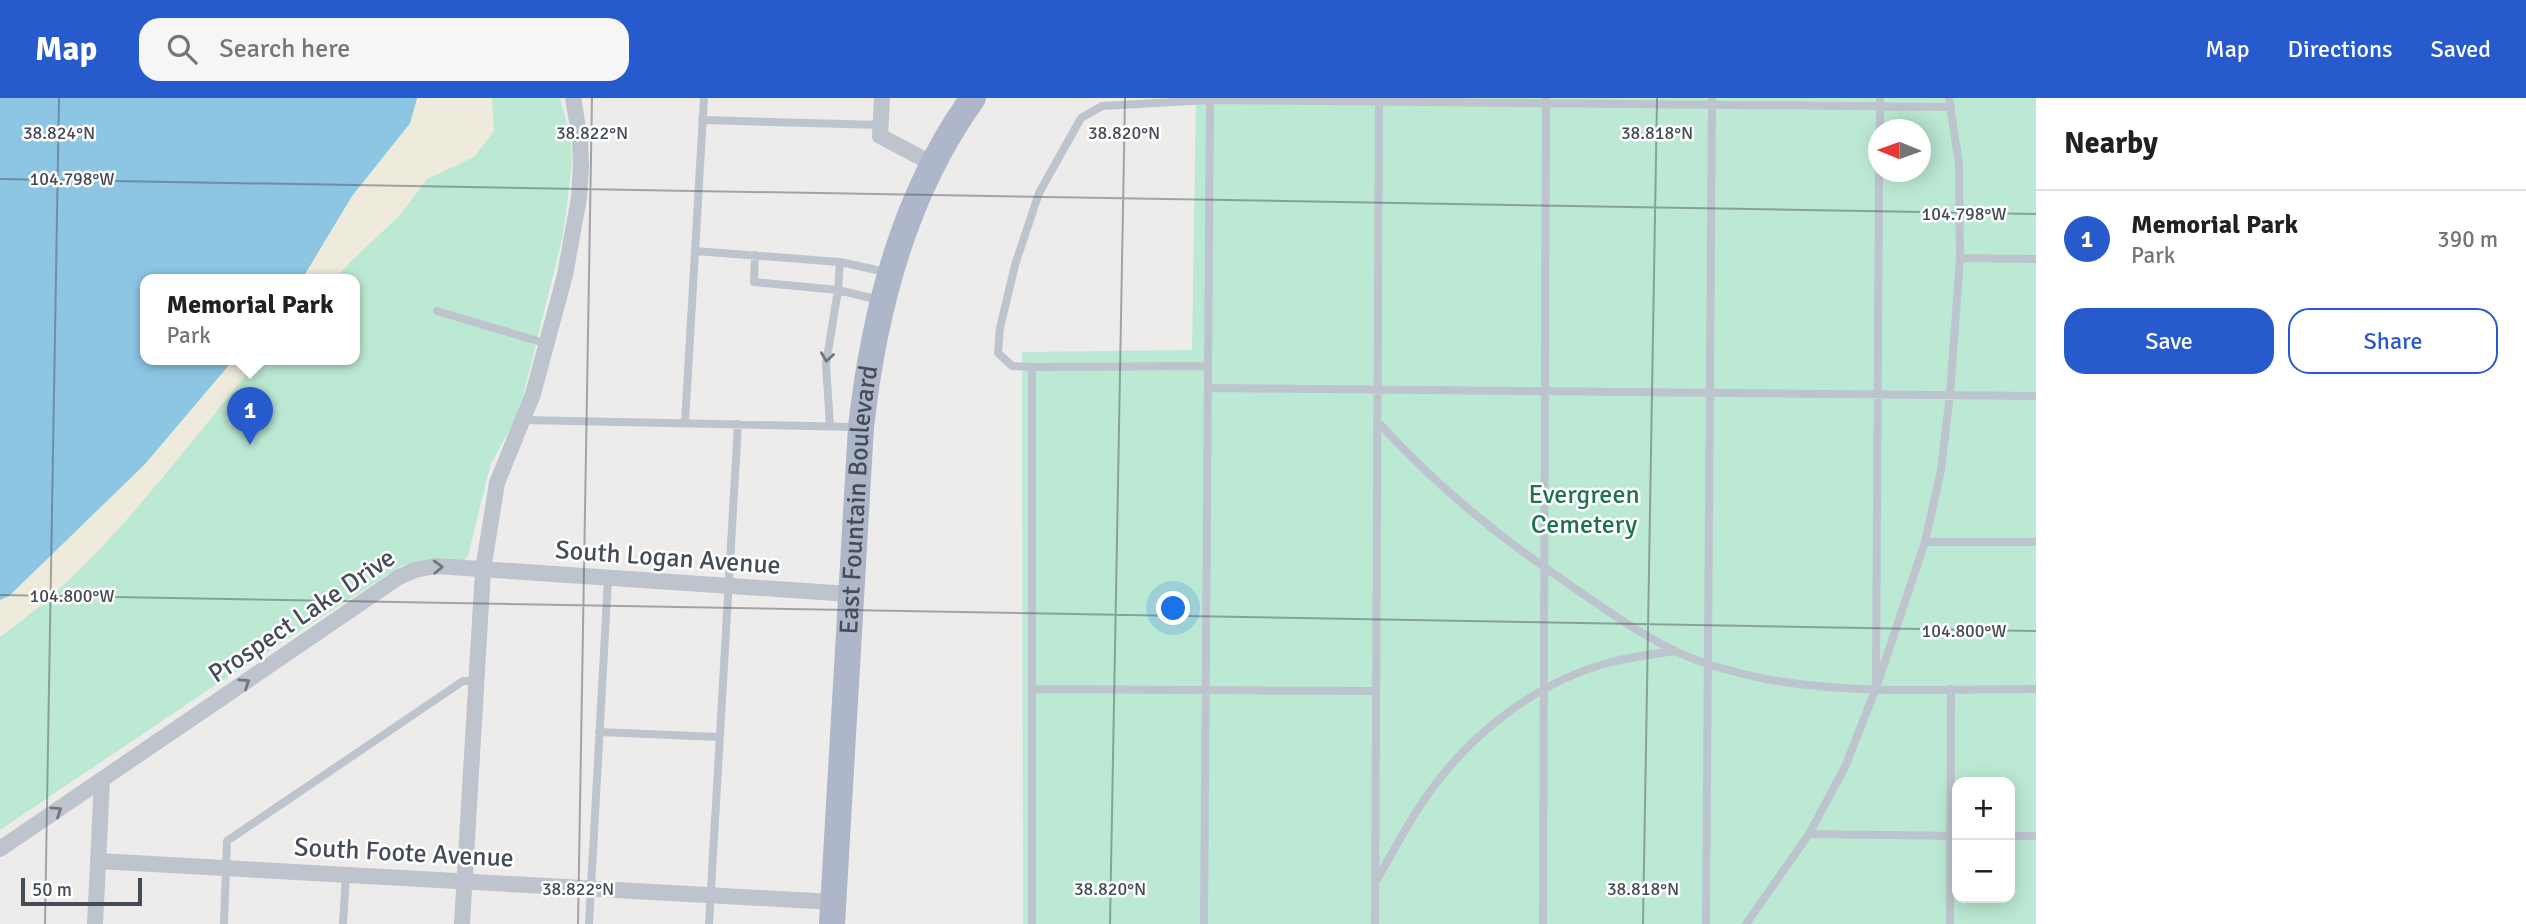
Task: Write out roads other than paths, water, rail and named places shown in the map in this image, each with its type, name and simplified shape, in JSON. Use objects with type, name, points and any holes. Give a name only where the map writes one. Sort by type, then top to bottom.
[{"type":"main road","name":"East Fountain Boulevard","points":[[832,913],[860,427],[872,346],[890,272],[908,220],[933,164],[972,98]]},
{"type":"street","points":[[462,924],[483,570],[497,483],[523,420],[548,344],[565,275],[579,198],[580,139],[573,98]]},
{"type":"street","points":[[882,98],[880,136],[933,164]]},
{"type":"street","name":"Prospect Lake Drive","points":[[0,849],[399,578],[415,570],[436,566],[483,570]]},
{"type":"street","name":"South Logan Avenue","points":[[483,570],[850,594]]},
{"type":"street","points":[[95,924],[102,781]]},
{"type":"street","name":"South Foote Avenue","points":[[98,861],[710,895],[832,913]]},
{"type":"lane","points":[[685,423],[704,98]]},
{"type":"lane","points":[[1205,924],[1210,99]]},
{"type":"lane","points":[[1208,366],[1012,366],[998,353],[1000,328],[1015,265],[1039,193],[1081,118],[1102,106],[1210,99],[1950,103],[1959,164],[1961,258],[1941,470],[1925,542],[1876,688],[1844,767],[1809,834],[1746,924]]},
{"type":"lane","points":[[1375,924],[1379,100]]},
{"type":"lane","points":[[1543,924],[1546,101]]},
{"type":"lane","points":[[1706,924],[1712,102]]},
{"type":"lane","points":[[702,120],[881,125]]},
{"type":"lane","points":[[1876,688],[1879,182]]},
{"type":"lane","points":[[695,251],[840,262],[890,272]]},
{"type":"lane","points":[[755,255],[754,282],[838,290],[882,301]]},
{"type":"lane","points":[[1961,258],[2036,259]]},
{"type":"lane","points":[[830,426],[826,364],[840,262]]},
{"type":"lane","points":[[437,311],[548,344]]},
{"type":"lane","points":[[1032,367],[1032,924]]},
{"type":"lane","points":[[1208,388],[2036,396]]},
{"type":"lane","points":[[523,420],[860,427]]},
{"type":"lane","points":[[1378,422],[1405,452],[1509,543],[1611,613],[1676,651],[1765,678],[1824,687],[2036,689]]},
{"type":"lane","points":[[709,924],[738,424]]},
{"type":"lane","points":[[1925,542],[2036,542]]},
{"type":"lane","points":[[589,924],[608,579]]},
{"type":"lane","points":[[1375,883],[1419,806],[1482,733],[1544,689],[1572,676],[1608,663],[1676,651]]},
{"type":"lane","points":[[223,924],[227,841],[463,681],[476,681]]},
{"type":"lane","points":[[1032,689],[1376,691]]},
{"type":"lane","points":[[1951,689],[1953,777]]},
{"type":"lane","points":[[599,732],[719,737]]},
{"type":"lane","points":[[1809,834],[1952,836]]},
{"type":"lane","points":[[2015,836],[2036,836]]},
{"type":"lane","points":[[1950,924],[1954,840]]},
{"type":"lane","points":[[343,924],[346,875]]},
{"type":"water","points":[[0,98],[417,98],[410,123],[352,196],[305,274],[140,274],[140,365],[229,365],[145,464],[9,596],[0,600]]},
{"type":"place","name":"Memorial Park","points":[[250,445]]},
{"type":"park label","name":"Evergreen Cemetery","points":[[1584,510]]}]
